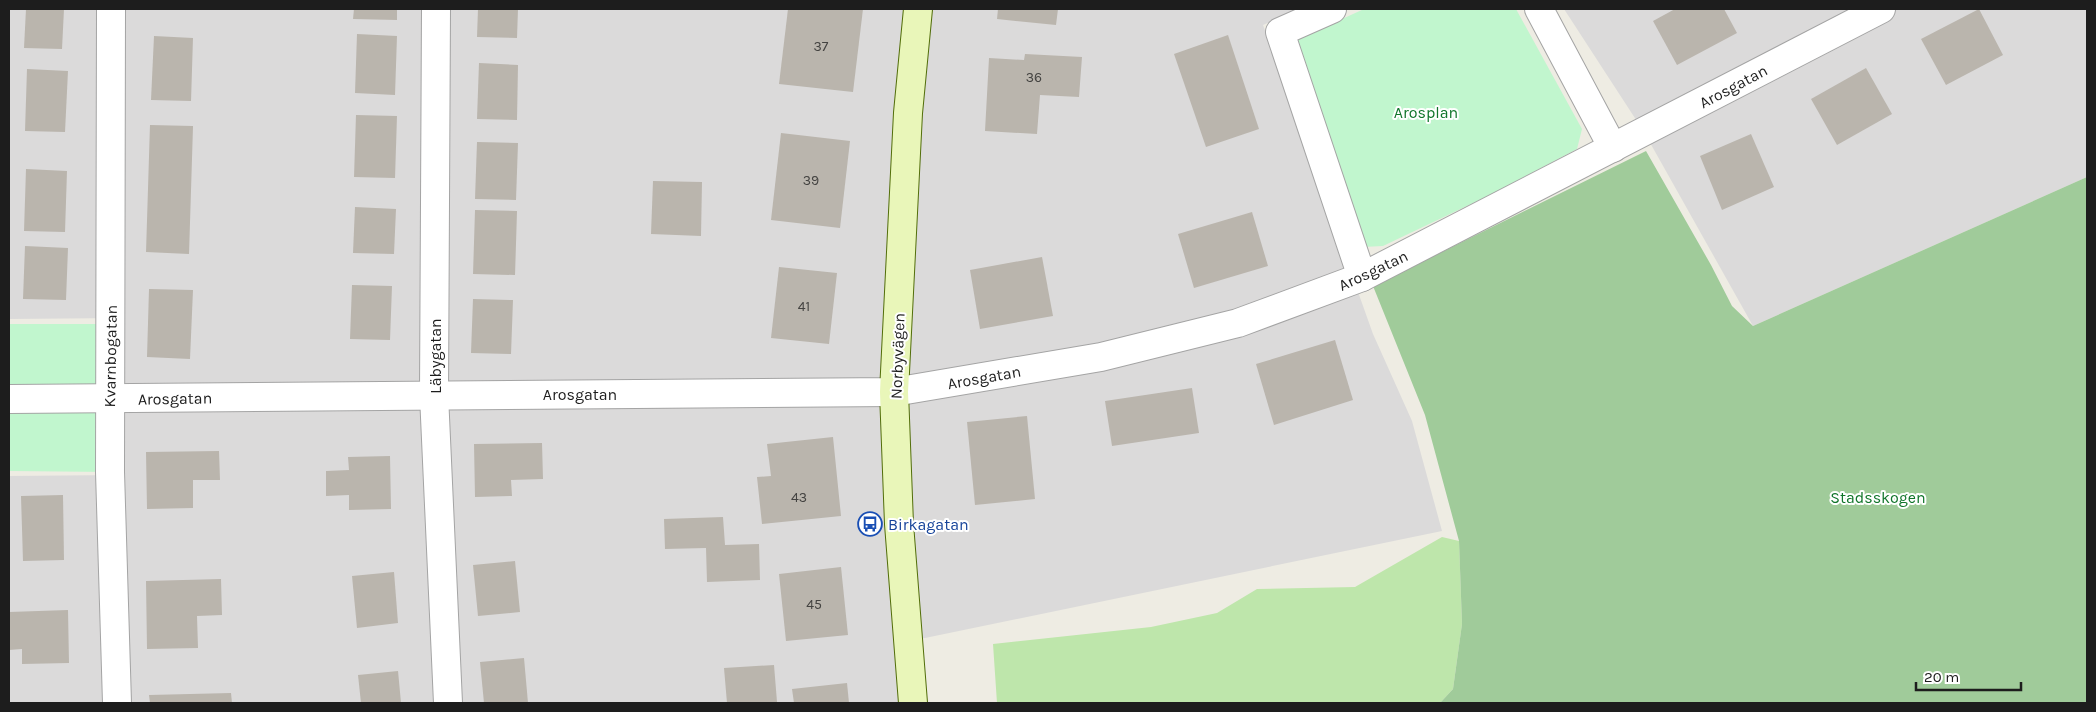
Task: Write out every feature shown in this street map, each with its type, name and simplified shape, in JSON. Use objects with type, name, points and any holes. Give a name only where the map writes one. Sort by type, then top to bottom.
[{"type":"street","name":"Kvarnbogatan","points":[[111,9],[110,399],[117,703]]},
{"type":"street","name":"Läbygatan","points":[[436,9],[434,395],[448,703]]},
{"type":"street","name":"Norbyvägen","points":[[913,703],[899,524],[894,392],[908,113],[918,9]]},
{"type":"street","points":[[1332,9],[1280,32],[1362,277]]},
{"type":"street","points":[[1539,9],[1613,148]]},
{"type":"street","name":"Arosgatan","points":[[9,399],[894,392],[1102,357],[1238,323],[1362,277],[1881,9]]},
{"type":"shaded area","points":[[9,9],[1299,9],[1263,25],[1373,334],[1412,421],[1442,531],[896,644],[898,703],[9,703],[9,476],[119,475],[122,318],[9,319]]},
{"type":"shaded area","points":[[1564,9],[2087,9],[2087,177],[1753,326],[1644,132]]},
{"type":"green space","name":"Arosplan","points":[[1364,9],[1516,9],[1582,129],[1577,149],[1492,194],[1383,246],[1363,247],[1294,41]]},
{"type":"green space","name":"Stadsskogen","points":[[1646,151],[1711,265],[1732,306],[1753,326],[2087,177],[2087,703],[1440,703],[1453,689],[1462,624],[1459,541],[1425,415],[1373,286]]},
{"type":"green space","points":[[9,324],[111,324],[110,472],[9,471]]},
{"type":"green space","points":[[1442,537],[1459,541],[1462,624],[1453,689],[1440,703],[997,703],[993,644],[1151,627],[1217,613],[1257,589],[1355,587]]},
{"type":"building","points":[[26,9],[64,9],[62,49],[24,48]]},
{"type":"building","points":[[354,9],[397,9],[397,20],[353,19]]},
{"type":"building","points":[[478,9],[518,9],[517,38],[477,37]]},
{"type":"building","points":[[788,9],[863,9],[853,92],[779,84]]},
{"type":"building","points":[[998,9],[1058,9],[1056,25],[997,19]]},
{"type":"building","points":[[1675,9],[1724,9],[1737,33],[1677,65],[1653,21]]},
{"type":"building","points":[[1979,9],[2003,55],[1946,85],[1921,39]]},
{"type":"building","points":[[357,34],[397,36],[395,95],[355,93]]},
{"type":"building","points":[[1228,35],[1259,129],[1206,147],[1174,54]]},
{"type":"building","points":[[154,36],[193,38],[191,101],[151,100]]},
{"type":"building","points":[[1025,54],[1082,57],[1079,97],[1040,95],[1037,134],[985,131],[989,58],[1024,60]]},
{"type":"building","points":[[479,63],[518,65],[517,120],[477,119]]},
{"type":"building","points":[[1866,68],[1892,114],[1837,145],[1811,99]]},
{"type":"building","points":[[27,69],[68,71],[65,132],[25,131]]},
{"type":"building","points":[[356,115],[397,116],[395,178],[354,177]]},
{"type":"building","points":[[150,125],[193,126],[189,254],[146,252]]},
{"type":"building","points":[[781,133],[850,141],[840,228],[771,220]]},
{"type":"building","points":[[1751,134],[1774,187],[1722,210],[1700,156]]},
{"type":"building","points":[[477,142],[518,143],[516,200],[475,199]]},
{"type":"building","points":[[26,169],[67,171],[65,232],[24,231]]},
{"type":"building","points":[[653,181],[702,182],[701,236],[651,234]]},
{"type":"building","points":[[355,207],[396,209],[394,254],[353,253]]},
{"type":"building","points":[[475,210],[517,211],[515,275],[473,274]]},
{"type":"building","points":[[1252,212],[1268,266],[1194,288],[1178,234]]},
{"type":"building","points":[[25,246],[68,248],[66,300],[23,299]]},
{"type":"building","points":[[1042,257],[1053,316],[980,329],[970,270]]},
{"type":"building","points":[[779,267],[837,273],[829,344],[771,338]]},
{"type":"building","points":[[352,285],[392,286],[390,340],[350,339]]},
{"type":"building","points":[[149,289],[193,290],[190,359],[147,357]]},
{"type":"building","points":[[473,299],[513,300],[511,354],[471,353]]},
{"type":"building","points":[[1335,340],[1353,400],[1274,425],[1256,364]]},
{"type":"building","points":[[1192,388],[1199,433],[1112,446],[1105,401]]},
{"type":"building","points":[[1027,416],[1035,499],[975,505],[967,422]]},
{"type":"building","points":[[833,437],[841,516],[762,524],[757,477],[771,476],[767,444]]},
{"type":"building","points":[[542,443],[543,479],[511,480],[512,496],[475,497],[474,444]]},
{"type":"building","points":[[219,451],[220,480],[193,480],[193,508],[147,509],[146,452]]},
{"type":"building","points":[[390,456],[391,509],[349,510],[349,495],[326,496],[326,471],[349,470],[348,457]]},
{"type":"building","points":[[63,495],[64,560],[23,561],[21,496]]},
{"type":"building","points":[[723,517],[725,545],[759,544],[760,580],[707,582],[706,548],[665,549],[664,519]]},
{"type":"building","points":[[515,561],[520,612],[478,616],[473,565]]},
{"type":"building","points":[[841,567],[848,635],[786,641],[779,574]]},
{"type":"building","points":[[394,572],[398,623],[357,628],[352,576]]},
{"type":"building","points":[[221,579],[222,615],[197,616],[198,648],[147,649],[146,581]]},
{"type":"building","points":[[68,610],[69,663],[22,664],[22,649],[9,650],[9,612]]},
{"type":"building","points":[[524,658],[528,703],[484,703],[480,662]]},
{"type":"building","points":[[774,665],[777,702],[727,703],[724,668]]},
{"type":"building","points":[[398,671],[401,703],[361,703],[358,675]]},
{"type":"building","points":[[847,683],[849,703],[794,703],[792,689]]},
{"type":"building","points":[[231,693],[232,703],[150,703],[149,695]]},
{"type":"place","name":"Birkagatan","points":[[870,524]]}]
